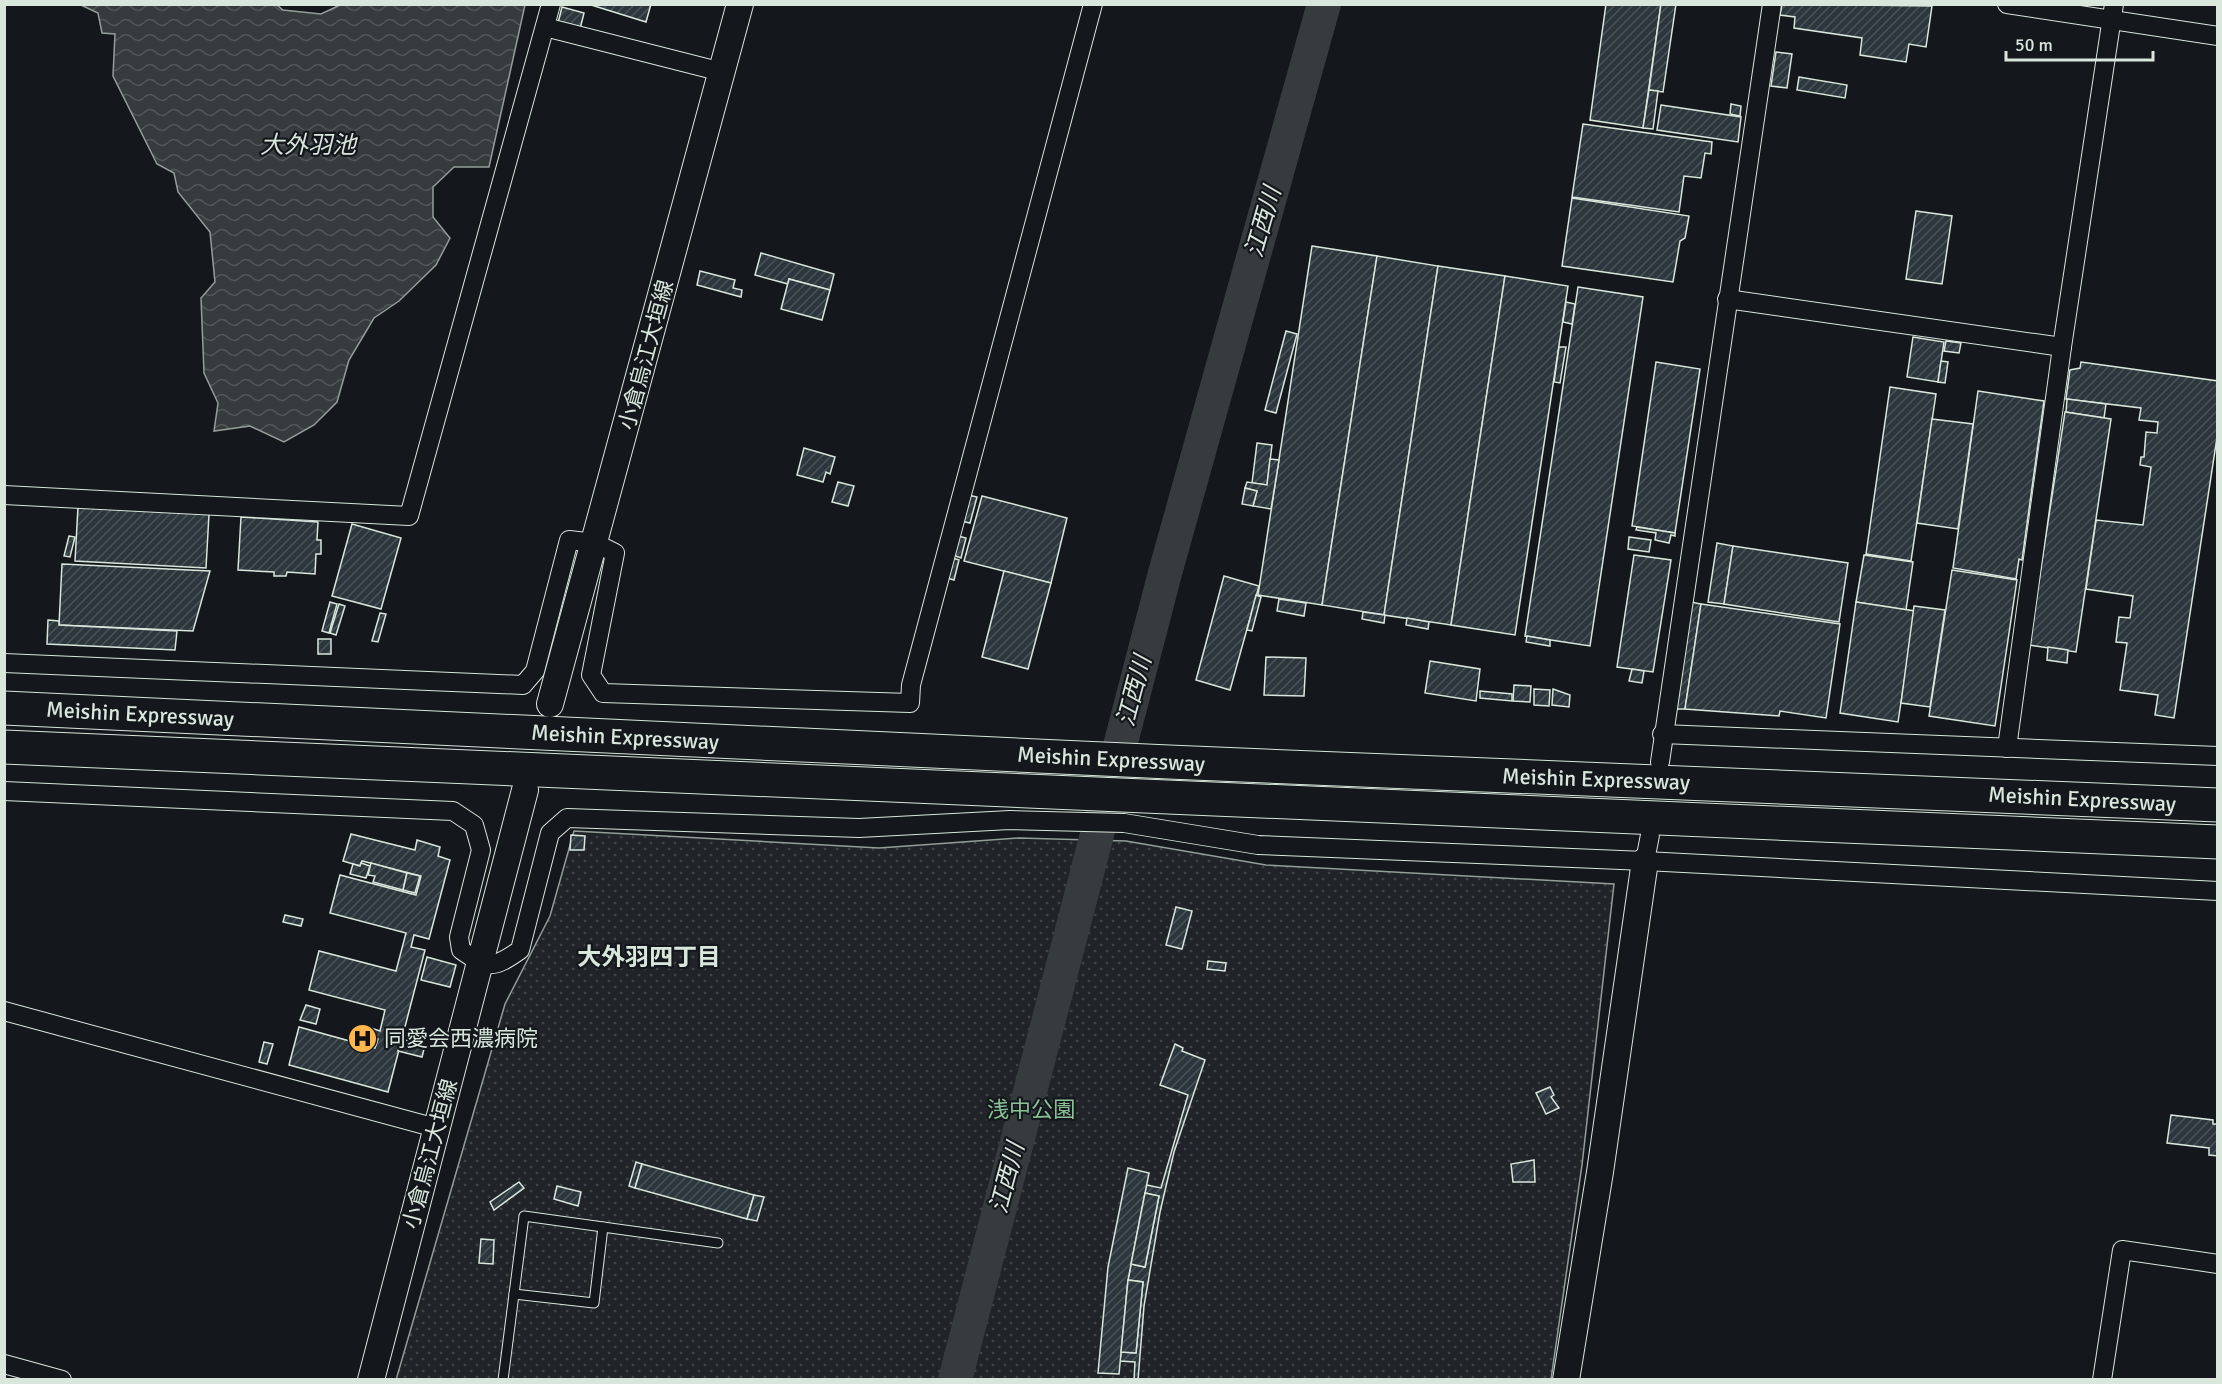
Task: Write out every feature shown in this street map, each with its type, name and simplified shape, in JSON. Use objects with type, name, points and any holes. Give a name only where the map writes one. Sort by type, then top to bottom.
[{"type":"highway","name":"Meishin Expressway","points":[[4,708],[1169,762],[2217,806]]},
{"type":"highway","name":"Meishin Expressway","points":[[4,747],[1009,805],[1173,798],[2217,842]]},
{"type":"main road","name":"小倉烏江大垣線","points":[[550,704],[596,543],[740,4]]},
{"type":"main road","name":"小倉烏江大垣線","points":[[371,1380],[525,790]]},
{"type":"main road","points":[[1566,1380],[1600,1173],[1646,861]]},
{"type":"street","points":[[4,495],[409,516],[551,4]]},
{"type":"street","points":[[4,663],[524,685],[535,671],[569,540],[596,543],[615,553],[591,675],[603,693],[910,703],[911,684],[960,493],[1093,4]]},
{"type":"street","points":[[1660,762],[1662,734],[1772,4]]},
{"type":"street","points":[[2007,4],[2113,12],[2217,36]]},
{"type":"street","points":[[2007,748],[2062,347],[2113,12]]},
{"type":"street","points":[[545,27],[722,72]]},
{"type":"street","points":[[1727,299],[2062,347]]},
{"type":"street","points":[[1662,734],[2217,756]]},
{"type":"street","points":[[4,790],[453,811],[474,825],[481,850],[459,937],[460,950],[481,964],[498,965],[520,950],[550,833],[567,818],[859,828],[1009,805],[1258,845],[1646,861],[2217,891]]},
{"type":"street","points":[[1646,861],[1650,836]]},
{"type":"street","points":[[4,1011],[436,1128]]},
{"type":"street","points":[[2102,1380],[2122,1250],[2217,1263]]},
{"type":"street","points":[[12,1370],[62,1380]]},
{"type":"lane","points":[[503,1380],[524,1216],[718,1243]]},
{"type":"lane","points":[[514,1294],[594,1303],[603,1227]]},
{"type":"green space","name":"浅中公園","points":[[574,831],[879,848],[1019,838],[1126,841],[1266,865],[1614,884],[1582,1165],[1551,1379],[396,1380],[505,1004],[550,916]]},
{"type":"water","name":"大外羽池","points":[[81,5],[277,5],[283,10],[321,14],[340,5],[525,5],[489,167],[454,167],[433,187],[433,217],[450,238],[436,265],[399,301],[374,318],[349,360],[337,402],[314,425],[284,442],[250,426],[214,431],[218,403],[204,373],[201,298],[215,282],[210,232],[178,192],[174,173],[157,164],[113,76],[115,34],[102,33],[98,13]]},
{"type":"building","points":[[588,4],[651,4],[646,22]]},
{"type":"building","points":[[1606,4],[1661,4],[1643,128],[1590,120]]},
{"type":"building","points":[[1661,4],[1676,4],[1663,92],[1649,90]]},
{"type":"building","points":[[1782,4],[1932,6],[1926,47],[1909,44],[1906,62],[1860,55],[1862,38],[1794,28],[1795,17],[1780,15]]},
{"type":"building","points":[[562,7],[584,13],[580,29],[558,23]]},
{"type":"building","points":[[1776,52],[1792,54],[1787,88],[1771,86]]},
{"type":"building","points":[[1799,77],[1847,85],[1845,98],[1797,90]]},
{"type":"building","points":[[1649,90],[1658,91],[1653,129],[1643,128]]},
{"type":"building","points":[[1731,104],[1741,106],[1740,116],[1730,114]]},
{"type":"building","points":[[1661,105],[1741,117],[1738,142],[1657,130]]},
{"type":"building","points":[[1583,124],[1712,142],[1711,154],[1705,153],[1701,178],[1684,176],[1679,212],[1572,197]]},
{"type":"building","points":[[1572,198],[1689,216],[1685,238],[1680,241],[1673,282],[1562,266]]},
{"type":"building","points":[[1916,211],[1952,216],[1942,284],[1906,279]]},
{"type":"building","points":[[1312,246],[1377,256],[1322,605],[1258,595]]},
{"type":"building","points":[[761,253],[834,274],[830,290],[789,279],[788,284],[755,275]]},
{"type":"building","points":[[1377,256],[1438,266],[1384,615],[1322,605]]},
{"type":"building","points":[[1438,266],[1505,276],[1451,625],[1384,615]]},
{"type":"building","points":[[700,271],[735,280],[733,288],[742,290],[741,297],[697,285]]},
{"type":"building","points":[[1505,276],[1568,286],[1515,635],[1451,625]]},
{"type":"building","points":[[789,279],[830,290],[822,320],[781,309]]},
{"type":"building","points":[[1578,287],[1643,297],[1590,646],[1525,636]]},
{"type":"building","points":[[1566,302],[1575,304],[1572,324],[1563,322]]},
{"type":"building","points":[[1286,331],[1297,334],[1276,413],[1265,410]]},
{"type":"building","points":[[1913,337],[1944,342],[1938,382],[1907,377]]},
{"type":"building","points":[[1946,341],[1961,343],[1959,353],[1944,351]]},
{"type":"building","points":[[1559,347],[1566,347],[1560,383],[1554,382]]},
{"type":"building","points":[[1941,361],[1948,362],[1945,383],[1938,382]]},
{"type":"building","points":[[1656,362],[1700,369],[1675,533],[1632,526]]},
{"type":"building","points":[[2081,362],[2218,381],[2218,431],[2174,718],[2155,715],[2158,695],[2120,690],[2127,643],[2116,642],[2119,617],[2130,618],[2133,596],[2086,589],[2096,520],[2143,525],[2151,467],[2140,465],[2141,457],[2144,457],[2146,432],[2157,433],[2158,422],[2139,420],[2141,408],[2066,399],[2070,370],[2080,368]]},
{"type":"building","points":[[1890,387],[1936,394],[1911,561],[1866,554]]},
{"type":"building","points":[[1978,391],[2044,401],[2022,560],[2019,559],[2016,579],[1953,568]]},
{"type":"building","points":[[2067,399],[2106,404],[2104,418],[2066,412]]},
{"type":"building","points":[[2065,412],[2111,419],[2076,652],[2029,645]]},
{"type":"building","points":[[1932,419],[1973,424],[1958,529],[1917,523]]},
{"type":"building","points":[[1257,443],[1272,445],[1267,485],[1252,483]]},
{"type":"building","points":[[804,448],[835,457],[830,474],[826,472],[823,482],[797,475]]},
{"type":"building","points":[[1270,459],[1279,460],[1271,509],[1253,506],[1257,491],[1245,488],[1247,482],[1267,485]]},
{"type":"building","points":[[838,482],[854,486],[848,506],[832,502]]},
{"type":"building","points":[[1245,488],[1257,491],[1253,506],[1242,504]]},
{"type":"building","points":[[968,495],[977,497],[970,523],[961,521]]},
{"type":"building","points":[[982,496],[1067,518],[1051,583],[964,561]]},
{"type":"building","points":[[78,507],[209,514],[206,568],[75,561]]},
{"type":"building","points":[[241,517],[318,522],[317,540],[321,540],[321,554],[316,554],[315,574],[287,572],[286,576],[274,576],[274,572],[238,570]]},
{"type":"building","points":[[352,524],[401,538],[381,609],[332,596]]},
{"type":"building","points":[[1637,527],[1675,533],[1675,536],[1671,535],[1669,543],[1655,540],[1656,533],[1636,530]]},
{"type":"building","points":[[69,536],[75,537],[70,557],[64,556]]},
{"type":"building","points":[[958,536],[966,538],[961,558],[953,555]]},
{"type":"building","points":[[1629,537],[1651,540],[1649,552],[1628,549]]},
{"type":"building","points":[[1717,543],[1733,546],[1724,604],[1708,602]]},
{"type":"building","points":[[1733,546],[1848,563],[1839,622],[1724,604]]},
{"type":"building","points":[[1634,555],[1671,560],[1653,672],[1617,667]]},
{"type":"building","points":[[1864,555],[1913,562],[1906,610],[1856,602]]},
{"type":"building","points":[[953,558],[959,560],[954,580],[947,578]]},
{"type":"building","points":[[62,564],[210,571],[193,631],[59,625]]},
{"type":"building","points":[[1952,570],[2017,580],[1995,726],[1929,716]]},
{"type":"building","points":[[1004,571],[1051,583],[1028,669],[982,657]]},
{"type":"building","points":[[1224,576],[1259,586],[1230,690],[1196,680]]},
{"type":"building","points":[[1256,595],[1261,597],[1252,631],[1247,630]]},
{"type":"building","points":[[1279,599],[1306,603],[1304,616],[1277,611]]},
{"type":"building","points":[[330,602],[337,604],[329,633],[322,631]]},
{"type":"building","points":[[1691,602],[1701,604],[1685,709],[1675,709]]},
{"type":"building","points":[[1856,602],[1915,611],[1898,722],[1840,713]]},
{"type":"building","points":[[339,604],[345,606],[336,635],[330,633]]},
{"type":"building","points":[[1701,604],[1840,624],[1826,718],[1780,711],[1779,716],[1685,709]]},
{"type":"building","points":[[1914,606],[1945,610],[1930,707],[1901,703]]},
{"type":"building","points":[[1363,612],[1385,615],[1384,623],[1362,619]]},
{"type":"building","points":[[380,613],[386,614],[378,642],[372,641]]},
{"type":"building","points":[[1407,618],[1429,622],[1428,629],[1406,625]]},
{"type":"building","points":[[48,620],[59,621],[59,625],[177,631],[175,650],[47,644]]},
{"type":"building","points":[[1527,636],[1550,640],[1550,646],[1526,642]]},
{"type":"building","points":[[318,639],[331,639],[331,654],[318,654]]},
{"type":"building","points":[[2048,647],[2068,650],[2067,663],[2047,660]]},
{"type":"building","points":[[1266,657],[1306,658],[1304,696],[1264,695]]},
{"type":"building","points":[[1430,661],[1480,669],[1476,701],[1425,693]]},
{"type":"building","points":[[1632,669],[1644,671],[1642,683],[1629,681]]},
{"type":"building","points":[[1514,685],[1531,686],[1530,702],[1513,701]]},
{"type":"building","points":[[1534,689],[1550,690],[1549,706],[1534,705]]},
{"type":"building","points":[[1553,689],[1570,695],[1569,707],[1552,705]]},
{"type":"building","points":[[1480,691],[1512,694],[1512,701],[1480,698]]},
{"type":"building","points":[[351,834],[415,850],[417,840],[440,847],[438,856],[450,860],[429,939],[414,935],[411,947],[425,950],[388,1092],[289,1065],[299,1027],[375,1048],[378,1039],[369,1037],[371,1028],[380,1031],[385,1010],[309,990],[319,951],[396,971],[406,933],[330,913],[340,875],[416,895],[421,876],[362,861],[360,866],[343,861]]},
{"type":"building","points":[[571,835],[585,836],[584,850],[570,850]]},
{"type":"building","points":[[361,863],[370,866],[366,878],[350,874],[353,864],[360,866]]},
{"type":"building","points":[[371,863],[407,873],[403,890],[373,882],[375,876],[368,875]]},
{"type":"building","points":[[407,873],[420,876],[415,893],[403,890]]},
{"type":"building","points":[[1176,907],[1192,911],[1182,949],[1166,945]]},
{"type":"building","points":[[285,915],[303,919],[301,926],[283,922]]},
{"type":"building","points":[[427,957],[456,965],[450,987],[421,980]]},
{"type":"building","points":[[1208,961],[1226,963],[1225,971],[1207,969]]},
{"type":"building","points":[[306,1005],[320,1009],[316,1024],[300,1020]]},
{"type":"building","points":[[402,1039],[425,1045],[422,1057],[398,1051]]},
{"type":"building","points":[[264,1042],[273,1044],[267,1064],[259,1062]]},
{"type":"building","points":[[1175,1044],[1183,1048],[1182,1051],[1205,1060],[1174,1152],[1160,1212],[1144,1306],[1138,1380],[1134,1380],[1135,1362],[1120,1361],[1121,1352],[1136,1353],[1143,1282],[1128,1280],[1131,1264],[1145,1267],[1159,1196],[1145,1193],[1146,1185],[1161,1188],[1188,1095],[1160,1085]]},
{"type":"building","points":[[1550,1087],[1554,1095],[1551,1097],[1559,1108],[1546,1114],[1536,1093]]},
{"type":"building","points":[[2171,1115],[2213,1120],[2213,1124],[2218,1124],[2218,1156],[2209,1155],[2209,1148],[2167,1143]]},
{"type":"building","points":[[1534,1160],[1535,1182],[1513,1182],[1511,1164]]},
{"type":"building","points":[[636,1162],[642,1164],[635,1188],[629,1186]]},
{"type":"building","points":[[642,1164],[754,1195],[747,1219],[635,1188]]},
{"type":"building","points":[[1128,1168],[1149,1173],[1128,1280],[1119,1374],[1098,1373],[1108,1267]]},
{"type":"building","points":[[519,1182],[524,1188],[494,1210],[490,1202]]},
{"type":"building","points":[[557,1186],[581,1192],[578,1206],[554,1199]]},
{"type":"building","points":[[1145,1193],[1159,1196],[1145,1267],[1131,1264]]},
{"type":"building","points":[[754,1195],[764,1197],[757,1221],[747,1219]]},
{"type":"building","points":[[481,1239],[494,1240],[493,1264],[479,1263]]},
{"type":"building","points":[[1128,1280],[1143,1282],[1136,1353],[1121,1352]]},
{"type":"waterway","name":"江西川","points":[[955,1380],[1165,573],[1324,4]]},
{"type":"place","name":"同愛会西濃病院","points":[[363,1038]]},
{"type":"district","name":"大外羽四丁目","points":[[649,957]]}]
